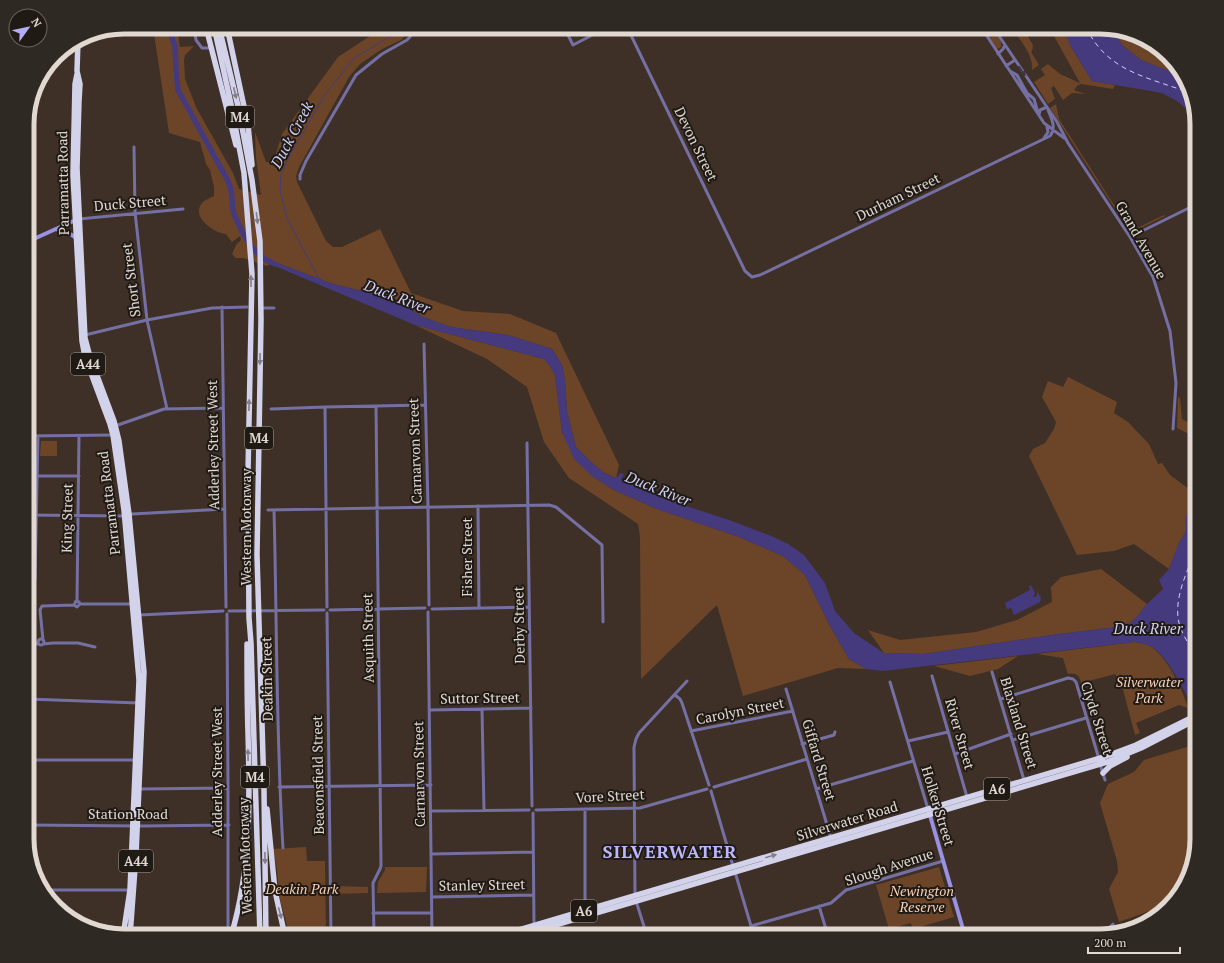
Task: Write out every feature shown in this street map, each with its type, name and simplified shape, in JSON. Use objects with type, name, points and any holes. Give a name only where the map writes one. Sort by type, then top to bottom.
[{"type":"highway","name":"Western Motorway","points":[[207,34],[242,172]]},
{"type":"highway","name":"M4","points":[[229,34],[249,132],[252,157],[252,180]]},
{"type":"highway","name":"Western Motorway","points":[[218,36],[238,106],[252,180],[260,241],[261,320],[257,556],[264,791],[266,929]]},
{"type":"highway","name":"Parramatta Road","points":[[78,47],[77,71],[80,84],[76,237],[81,333],[83,349],[114,427]]},
{"type":"highway","name":"Western Motorway","points":[[223,55],[246,200],[252,274],[248,472],[249,618],[260,929]]},
{"type":"highway","name":"Parramatta Road","points":[[77,220],[85,335],[90,357],[114,427],[127,515],[136,615],[141,703],[140,789],[135,825],[130,890],[124,929]]},
{"type":"highway","name":"Parramatta Road","points":[[127,515],[132,604],[136,615]]},
{"type":"highway","name":"M4","points":[[232,929],[244,876],[248,836],[247,643],[249,618]]},
{"type":"highway","name":"Parramatta Road","points":[[130,929],[136,760],[141,703]]},
{"type":"highway","name":"Silverwater Road","points":[[1141,746],[1190,719]]},
{"type":"highway","name":"Silverwater Road","points":[[543,929],[636,898],[1099,761],[1141,746],[1190,723]]},
{"type":"highway","points":[[1103,773],[1110,766],[1123,760],[1141,746]]},
{"type":"highway","name":"Silverwater Road","points":[[734,869],[831,838],[929,812],[967,797],[1024,780],[1099,761]]},
{"type":"highway","points":[[264,791],[268,816],[275,891],[284,929]]},
{"type":"highway","name":"Silverwater Road","points":[[542,929],[585,910],[636,898]]},
{"type":"main road","points":[[34,239],[77,220]]},
{"type":"main road","points":[[55,230],[63,230],[76,237]]},
{"type":"main road","name":"Holker Street","points":[[929,812],[963,929]]},
{"type":"street","points":[[195,34],[198,44],[202,48],[208,48]]},
{"type":"street","points":[[300,179],[300,175],[306,161],[354,78],[382,54],[407,40],[413,34]]},
{"type":"street","points":[[568,34],[573,45],[594,34]]},
{"type":"street","name":"Devon Street","points":[[630,34],[745,271]]},
{"type":"street","name":"Grand Avenue","points":[[985,34],[1044,122],[1061,135],[1068,143]]},
{"type":"street","name":"Grand Avenue","points":[[998,34],[1048,108],[1068,143],[1130,237],[1153,277],[1170,331],[1176,384],[1173,429]]},
{"type":"street","points":[[998,54],[1005,45]]},
{"type":"street","points":[[1007,68],[1015,60]]},
{"type":"street","points":[[1024,91],[1032,86]]},
{"type":"street","points":[[1039,115],[1040,110],[1048,108],[1053,122],[1052,134],[1049,136]]},
{"type":"street","points":[[1044,122],[1048,130],[1044,138]]},
{"type":"street","points":[[1044,138],[1056,134],[1061,135]]},
{"type":"street","name":"Durham Street","points":[[745,271],[752,277],[760,275],[1044,138]]},
{"type":"street","name":"Short Street","points":[[134,147],[135,212],[147,320],[167,409]]},
{"type":"street","points":[[1130,237],[1190,207]]},
{"type":"street","name":"Duck Street","points":[[77,220],[135,212],[182,209]]},
{"type":"street","points":[[85,335],[147,320],[222,307],[247,307]]},
{"type":"street","name":"Adderley Street West","points":[[222,307],[222,408],[226,607]]},
{"type":"street","points":[[264,308],[274,308]]},
{"type":"street","name":"Carnarvon Street","points":[[424,344],[429,605]]},
{"type":"street","name":"Asquith Street","points":[[374,913],[373,883],[380,869],[376,406]]},
{"type":"street","points":[[271,409],[425,406]]},
{"type":"street","points":[[325,407],[327,607],[330,608],[329,612]]},
{"type":"street","points":[[114,427],[161,410],[222,408]]},
{"type":"street","points":[[34,436],[115,435]]},
{"type":"street","points":[[35,580],[38,436]]},
{"type":"street","name":"King Street","points":[[77,601],[79,436]]},
{"type":"street","name":"Derby Street","points":[[527,443],[532,806]]},
{"type":"street","points":[[37,476],[79,476]]},
{"type":"street","points":[[268,510],[528,505],[549,505],[556,507],[602,544],[603,622]]},
{"type":"street","name":"Fisher Street","points":[[478,506],[479,608]]},
{"type":"street","points":[[36,515],[127,515],[225,509]]},
{"type":"street","name":"Deakin Street","points":[[274,510],[279,787],[283,848]]},
{"type":"street","points":[[74,605],[77,601],[80,604]]},
{"type":"street","points":[[42,642],[40,608],[42,606],[74,605],[78,607],[80,604],[132,604]]},
{"type":"street","points":[[136,615],[223,611],[228,613],[236,611],[272,610],[324,610],[329,612],[425,608],[429,605],[432,606],[432,608],[529,606]]},
{"type":"street","points":[[223,611],[226,607],[229,609],[228,613]]},
{"type":"street","points":[[324,610],[327,607]]},
{"type":"street","points":[[425,608],[428,612],[432,611],[432,608]]},
{"type":"street","name":"Beaconsfield Street","points":[[329,612],[331,929]]},
{"type":"street","name":"Carnarvon Street","points":[[428,612],[432,929]]},
{"type":"street","name":"Adderley Street West","points":[[228,613],[228,788],[231,929]]},
{"type":"street","points":[[34,643],[78,644],[95,647]]},
{"type":"street","name":"Blaxland Street","points":[[992,672],[1024,780]]},
{"type":"street","name":"River Street","points":[[932,676],[967,797]]},
{"type":"street","name":"Clyde Street","points":[[1001,699],[1068,678],[1073,679],[1076,682],[1105,780]]},
{"type":"street","points":[[645,929],[636,898],[634,747],[639,733],[687,681]]},
{"type":"street","name":"Holker Street","points":[[890,682],[929,812]]},
{"type":"street","name":"Giffard Street","points":[[786,689],[831,838]]},
{"type":"street","points":[[675,695],[681,701],[709,785],[707,789],[711,791],[752,929]]},
{"type":"street","points":[[34,699],[141,703]]},
{"type":"street","name":"Suttor Street","points":[[430,710],[531,708]]},
{"type":"street","points":[[482,709],[484,810]]},
{"type":"street","name":"Carolyn Street","points":[[691,731],[793,711]]},
{"type":"street","points":[[1013,740],[1086,718]]},
{"type":"street","points":[[802,744],[834,734],[835,732]]},
{"type":"street","points":[[908,741],[948,732]]},
{"type":"street","points":[[955,754],[1011,734]]},
{"type":"street","points":[[711,791],[714,787],[807,759]]},
{"type":"street","points":[[34,760],[136,760]]},
{"type":"street","points":[[816,789],[913,761]]},
{"type":"street","points":[[279,787],[431,785]]},
{"type":"street","points":[[709,785],[714,787]]},
{"type":"street","points":[[140,789],[228,788]]},
{"type":"street","name":"Vore Street","points":[[536,810],[645,808],[707,789]]},
{"type":"street","points":[[529,810],[532,806],[535,807],[536,810],[533,813],[533,895],[537,929]]},
{"type":"street","points":[[585,809],[585,910]]},
{"type":"street","points":[[431,811],[529,810],[533,813]]},
{"type":"street","name":"Station Road","points":[[34,825],[229,824]]},
{"type":"street","points":[[432,854],[533,852]]},
{"type":"street","name":"Slough Avenue","points":[[751,926],[833,902],[846,890],[943,861]]},
{"type":"street","points":[[50,890],[130,890]]},
{"type":"street","name":"Stanley Street","points":[[432,897],[533,895]]},
{"type":"street","points":[[819,906],[826,929]]},
{"type":"street","points":[[374,929],[374,913],[432,913]]},
{"type":"street","points":[[1105,929],[1113,924]]},
{"type":"green space","points":[[154,34],[178,34],[180,47],[194,46],[185,55],[184,60],[185,79],[197,109],[233,173],[239,189],[261,195],[256,157],[255,132],[266,162],[273,163],[282,134],[338,57],[373,34],[407,34],[401,40],[382,49],[360,64],[349,77],[299,167],[296,176],[297,182],[326,241],[333,247],[342,247],[380,229],[411,293],[463,311],[510,314],[556,333],[619,465],[616,478],[603,472],[576,447],[567,412],[565,381],[562,365],[552,349],[508,335],[451,327],[423,317],[395,299],[333,284],[269,260],[270,264],[267,266],[243,258],[236,258],[232,254],[236,245],[241,240],[240,236],[232,242],[226,234],[215,231],[205,223],[199,213],[199,207],[203,202],[214,196],[214,187],[210,170],[206,164],[200,142],[169,133]]},
{"type":"green space","points":[[987,34],[996,34],[1001,42],[1001,47],[998,49]]},
{"type":"green space","points":[[1016,34],[1026,34],[1033,45],[1031,52],[1039,65],[1032,70],[1031,59]]},
{"type":"green space","points":[[1053,34],[1066,34],[1070,45],[1092,81],[1115,85],[1113,89],[1081,84],[1074,90],[1085,94],[1072,93],[1063,100],[1054,86],[1051,88],[1055,99],[1048,104],[1034,82],[1045,75],[1041,69],[1048,64],[1060,74],[1080,83]]},
{"type":"green space","points":[[1116,36],[1135,41],[1155,52],[1168,64],[1175,73],[1141,60],[1123,46]]},
{"type":"green space","points":[[1056,104],[1059,119],[1130,230],[1133,230],[1164,215],[1165,216],[1133,232],[1130,232],[1050,108]]},
{"type":"green space","points":[[415,325],[544,359],[555,375],[562,432],[592,476],[614,490],[657,509],[739,537],[783,556],[805,575],[829,624],[849,659],[866,669],[838,668],[743,696],[717,605],[641,679],[640,539],[638,524],[569,478],[544,442],[527,387],[487,359]]},
{"type":"green space","points":[[1068,377],[1117,402],[1114,413],[1128,422],[1149,444],[1158,464],[1162,463],[1170,475],[1190,490],[1190,509],[1186,531],[1179,543],[1169,569],[1134,544],[1114,551],[1077,555],[1029,456],[1033,449],[1045,443],[1054,429],[1056,422],[1042,397],[1048,381],[1063,387]]},
{"type":"green space","points":[[1178,397],[1180,398],[1182,419],[1190,423],[1190,434],[1177,428]]},
{"type":"green space","points":[[41,441],[57,441],[57,456],[40,456]]},
{"type":"green space","points":[[1101,569],[1147,604],[1136,618],[1126,626],[1059,634],[924,654],[884,653],[868,630],[900,640],[976,632],[1017,620],[1052,602],[1051,587],[1061,577]]},
{"type":"green space","name":"Silverwater Park","points":[[1135,642],[1150,646],[1162,657],[1174,674],[1188,708],[1179,705],[1136,723],[1140,733],[1135,735],[1121,682],[1115,674],[1081,683],[1080,678],[1077,675],[1068,674],[1063,658],[1037,654]]},
{"type":"green space","points":[[1018,656],[998,669],[970,676],[934,666]]},
{"type":"green space","points":[[1190,746],[1189,851],[1181,879],[1168,899],[1156,910],[1155,909],[1119,922],[1109,889],[1118,872],[1117,861],[1100,803],[1108,784],[1134,772],[1144,760]]},
{"type":"green space","name":"Deakin Park","points":[[306,847],[307,861],[325,861],[326,929],[288,929],[279,896],[277,869],[273,849]]},
{"type":"green space","points":[[385,867],[427,867],[426,892],[377,893],[378,882],[385,870]]},
{"type":"green space","name":"Newington Reserve","points":[[939,867],[954,917],[913,929],[911,923],[889,929],[876,885]]},
{"type":"green space","points":[[335,886],[368,887],[368,893],[335,894]]},
{"type":"green space","points":[[1136,922],[1124,926],[1120,926]]},
{"type":"water","points":[[1066,34],[1106,34],[1116,36],[1123,46],[1141,60],[1175,73],[1181,84],[1187,100],[1189,111],[1177,101],[1162,93],[1092,81],[1070,45]]},
{"type":"water","name":"Duck River","points":[[269,260],[333,284],[395,299],[423,317],[451,327],[508,335],[552,349],[562,365],[565,381],[567,412],[576,447],[590,461],[603,472],[615,478],[621,473],[624,474],[621,480],[671,501],[729,520],[788,544],[804,555],[825,583],[835,611],[854,633],[884,653],[924,654],[1059,634],[1126,626],[1136,618],[1147,604],[1163,589],[1159,580],[1169,569],[1179,543],[1186,531],[1185,520],[1190,504],[1190,702],[1171,667],[1164,658],[1150,646],[1135,642],[883,671],[866,669],[849,659],[829,624],[805,575],[783,556],[739,537],[657,509],[614,490],[592,476],[574,459],[562,432],[555,375],[544,359],[415,325],[270,264]]},
{"type":"water","points":[[1031,585],[1035,593],[1033,597],[1037,596],[1037,591],[1041,598],[1040,602],[1014,615],[1011,608],[1007,609],[1005,603],[1030,590],[1029,586]]},
{"type":"waterway","name":"Duck River","points":[[171,34],[175,46],[178,90],[228,181],[231,188],[233,211],[244,236],[257,253],[275,264]]},
{"type":"waterway","name":"Duck Creek","points":[[319,279],[287,218],[280,190],[281,174],[289,157],[326,93],[354,58],[394,34]]},
{"type":"ferry route","points":[[1090,34],[1105,54],[1130,71],[1183,91]]},
{"type":"ferry route","points":[[1190,565],[1182,584],[1178,604],[1178,614],[1182,632],[1190,646]]},
{"type":"district","name":"SILVERWATER","points":[[670,852]]}]
